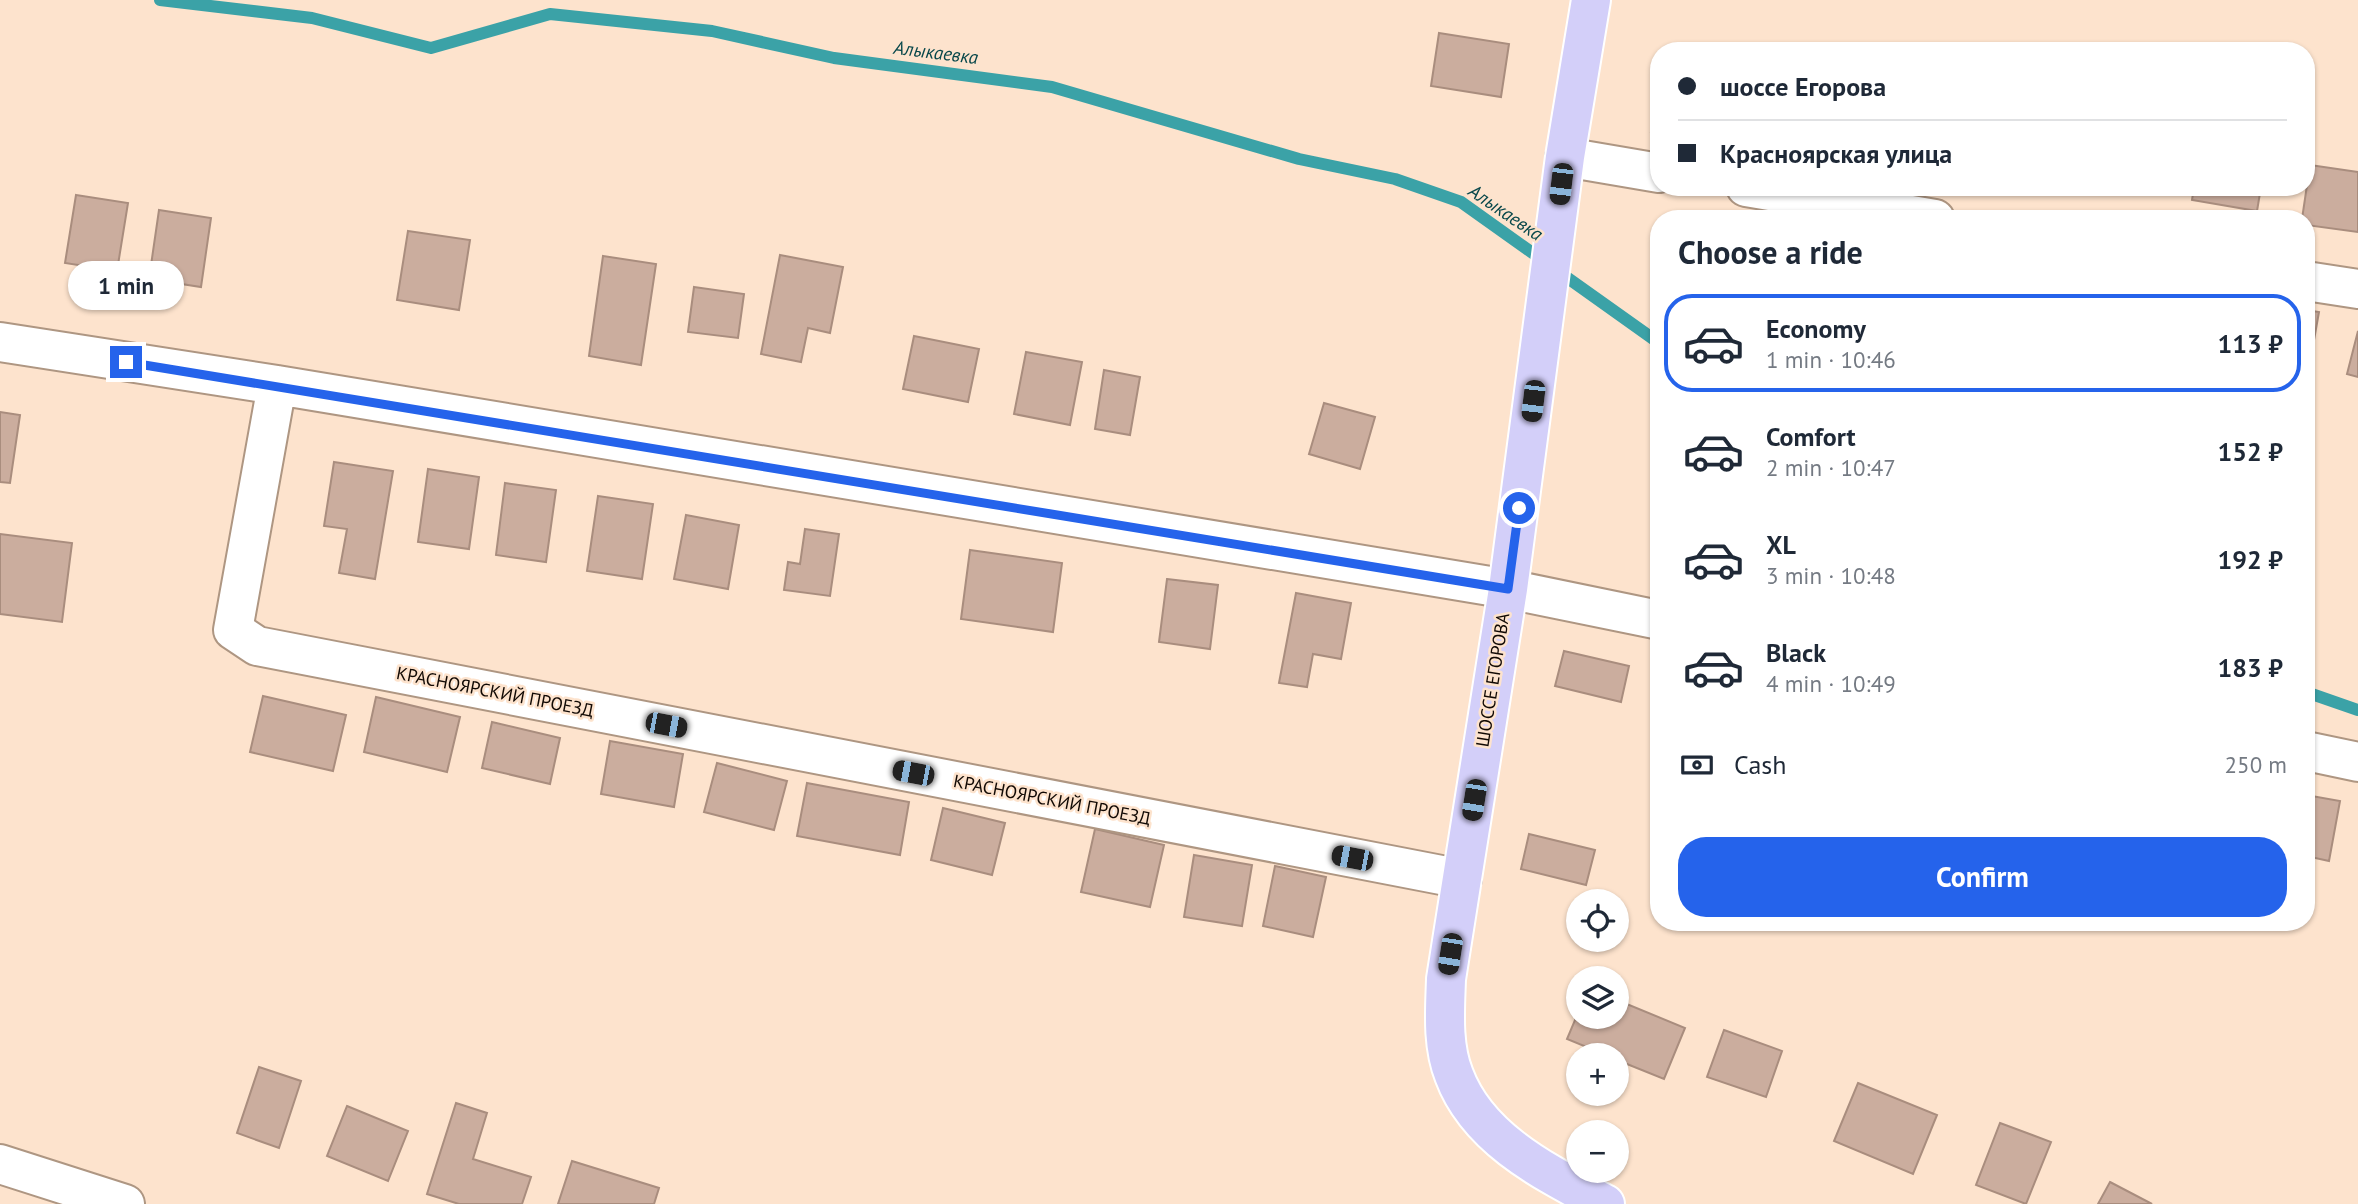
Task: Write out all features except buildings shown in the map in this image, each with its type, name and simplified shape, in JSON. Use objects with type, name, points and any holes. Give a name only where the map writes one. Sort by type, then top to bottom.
[{"type":"main road","name":"ШОССЕ ЕГОРОВА","points":[[1591,0],[1565,157],[1508,589],[1446,979],[1445,1025],[1453,1073],[1467,1104],[1500,1140],[1549,1174],[1605,1204]]},
{"type":"street","points":[[1565,157],[1650,171]]},
{"type":"street","points":[[1799,196],[1882,210]]},
{"type":"street","points":[[2315,282],[2358,289]]},
{"type":"street","points":[[0,342],[1508,589],[1650,618]]},
{"type":"street","name":"КРАСНОЯРСКИЙ ПРОЕЗД","points":[[277,386],[233,630],[257,646],[1462,879]]},
{"type":"street","points":[[2315,753],[2358,762]]},
{"type":"street","points":[[0,1164],[125,1204]]},
{"type":"waterway","name":"Алыкаевка","points":[[160,0],[312,18],[431,48],[550,14],[712,31],[834,58],[1052,87],[1299,159],[1395,179],[1461,202],[1650,337]]},
{"type":"waterway","name":"Алыкаевка","points":[[2315,695],[2358,710]]},
{"type":"route","points":[[126,362],[1508,589],[1519,508]]}]
